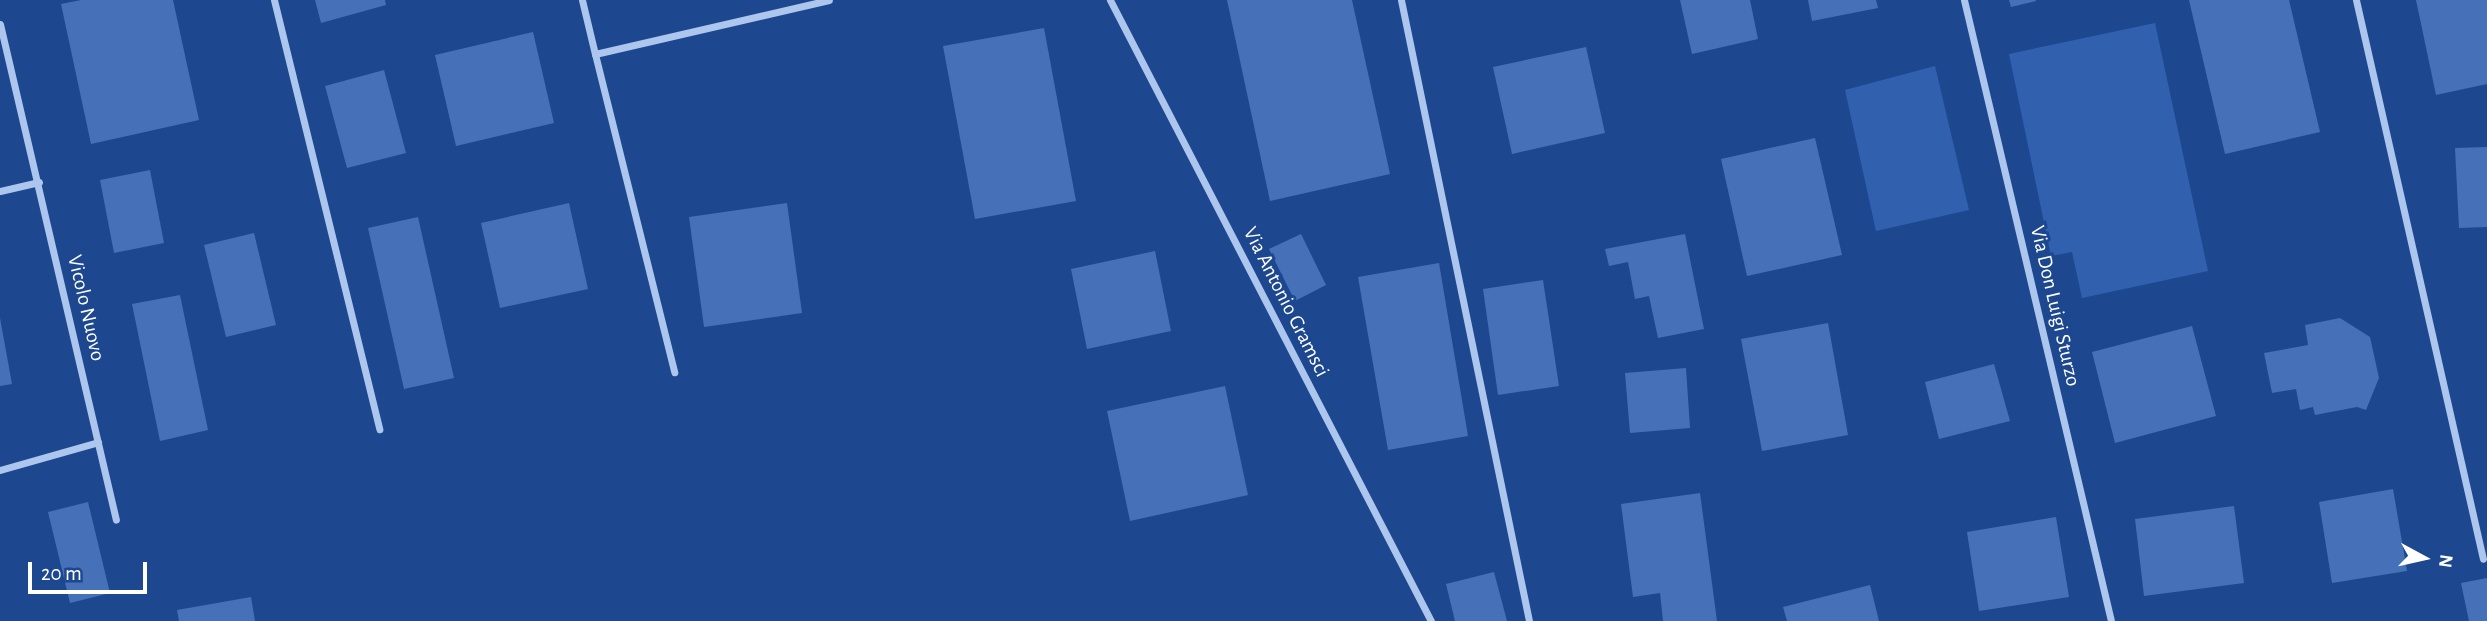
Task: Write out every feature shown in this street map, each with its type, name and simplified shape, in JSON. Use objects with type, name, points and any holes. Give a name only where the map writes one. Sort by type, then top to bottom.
[{"type":"street","points":[[274,0],[379,429]]},
{"type":"street","points":[[582,0],[674,372]]},
{"type":"street","points":[[595,54],[829,0]]},
{"type":"street","name":"Via Antonio Gramsci","points":[[1110,0],[1431,621]]},
{"type":"street","points":[[1401,0],[1529,621]]},
{"type":"street","name":"Via Don Luigi Sturzo","points":[[1965,0],[2111,621]]},
{"type":"street","points":[[2356,0],[2483,559]]},
{"type":"street","name":"Vicolo Nuovo","points":[[0,24],[116,520]]},
{"type":"street","points":[[0,191],[39,182]]},
{"type":"street","points":[[0,470],[98,442]]},
{"type":"shaded area","points":[[2155,23],[2208,271],[2082,298],[2072,252],[2051,256],[2009,54]]},
{"type":"shaded area","points":[[1935,66],[1969,210],[1876,231],[1845,90]]},
{"type":"building","points":[[81,0],[173,0],[199,120],[91,144],[61,4]]},
{"type":"building","points":[[315,0],[385,0],[386,5],[321,23]]},
{"type":"building","points":[[1227,0],[1352,0],[1390,174],[1270,201]]},
{"type":"building","points":[[1680,0],[1750,0],[1758,39],[1692,54]]},
{"type":"building","points":[[1808,0],[1876,0],[1878,8],[1812,21]]},
{"type":"building","points":[[2009,0],[2036,0],[2036,1],[2011,7]]},
{"type":"building","points":[[2189,0],[2289,0],[2320,132],[2225,154]]},
{"type":"building","points":[[2416,0],[2487,0],[2487,84],[2436,95]]},
{"type":"building","points":[[1044,28],[1076,201],[975,219],[943,46]]},
{"type":"building","points":[[533,32],[554,123],[456,146],[435,55]]},
{"type":"building","points":[[1586,47],[1605,133],[1512,154],[1493,67]]},
{"type":"building","points":[[384,70],[406,153],[347,168],[325,86]]},
{"type":"building","points":[[1815,138],[1842,255],[1747,276],[1721,159]]},
{"type":"building","points":[[2487,147],[2487,227],[2459,228],[2455,148]]},
{"type":"building","points":[[150,170],[164,243],[114,253],[100,180]]},
{"type":"building","points":[[569,203],[588,289],[500,308],[481,223]]},
{"type":"building","points":[[787,203],[802,313],[704,327],[689,217]]},
{"type":"building","points":[[418,217],[454,378],[404,389],[368,228]]},
{"type":"building","points":[[254,233],[276,325],[226,337],[204,245]]},
{"type":"building","points":[[1301,234],[1326,285],[1295,301],[1269,249]]},
{"type":"building","points":[[1685,234],[1704,329],[1658,338],[1649,296],[1635,299],[1628,262],[1609,266],[1605,249]]},
{"type":"building","points":[[1155,251],[1171,331],[1087,349],[1071,269]]},
{"type":"building","points":[[1439,263],[1468,436],[1388,450],[1358,277]]},
{"type":"building","points":[[1543,280],[1559,386],[1498,395],[1483,289]]},
{"type":"building","points":[[180,295],[208,430],[160,441],[132,304]]},
{"type":"building","points":[[0,318],[12,384],[0,386]]},
{"type":"building","points":[[2340,318],[2370,337],[2379,378],[2366,410],[2357,407],[2315,415],[2313,407],[2300,410],[2296,389],[2272,393],[2264,353],[2308,345],[2305,325]]},
{"type":"building","points":[[1828,323],[1848,435],[1762,451],[1741,339]]},
{"type":"building","points":[[2192,326],[2216,416],[2115,443],[2092,352]]},
{"type":"building","points":[[1994,364],[2010,421],[1939,439],[1925,382]]},
{"type":"building","points":[[1686,368],[1690,428],[1630,433],[1625,373]]},
{"type":"building","points":[[1225,386],[1248,495],[1130,521],[1107,411]]},
{"type":"building","points":[[2393,489],[2407,571],[2332,583],[2319,502]]},
{"type":"building","points":[[1700,493],[1717,621],[1663,621],[1660,593],[1633,597],[1621,504]]},
{"type":"building","points":[[88,502],[110,593],[70,603],[48,512]]},
{"type":"building","points":[[2234,506],[2244,583],[2144,596],[2135,519]]},
{"type":"building","points":[[2056,517],[2069,597],[1979,611],[1967,532]]},
{"type":"building","points":[[1494,572],[1507,621],[1455,621],[1446,584]]},
{"type":"building","points":[[2487,578],[2487,621],[2469,621],[2461,583]]},
{"type":"building","points":[[1870,585],[1879,621],[1787,621],[1783,607]]},
{"type":"building","points":[[251,597],[255,621],[179,621],[177,610]]}]
